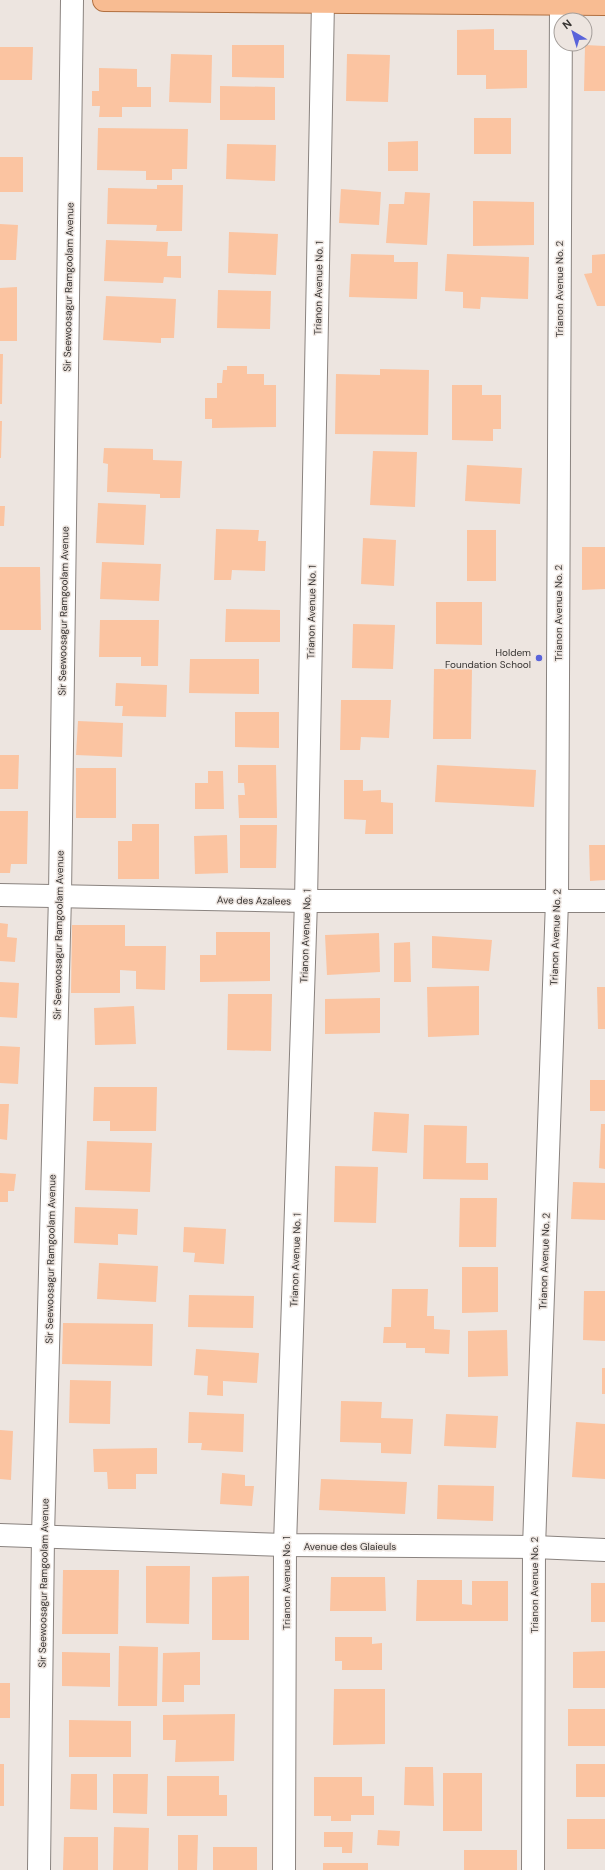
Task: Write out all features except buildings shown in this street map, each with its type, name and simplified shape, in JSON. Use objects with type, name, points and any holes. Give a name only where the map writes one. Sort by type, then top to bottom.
[{"type":"main road","points":[[104,0],[605,4]]},
{"type":"street","name":"Sir Seewoosagur Ramgoolam Avenue","points":[[39,1870],[43,1536],[60,896],[72,0]]},
{"type":"street","name":"Trianon Avenue No. 1","points":[[284,1870],[286,1545],[306,901],[323,1]]},
{"type":"street","name":"Trianon Avenue No. 2","points":[[533,1870],[534,1547],[557,901],[561,4]]},
{"type":"street","name":"Ave des Azalees","points":[[0,896],[306,901],[605,902]]},
{"type":"street","name":"Avenue des Glaieuls","points":[[0,1535],[286,1545],[534,1547],[605,1550]]},
{"type":"place","name":"Holdem Foundation School","points":[[539,658]]}]
